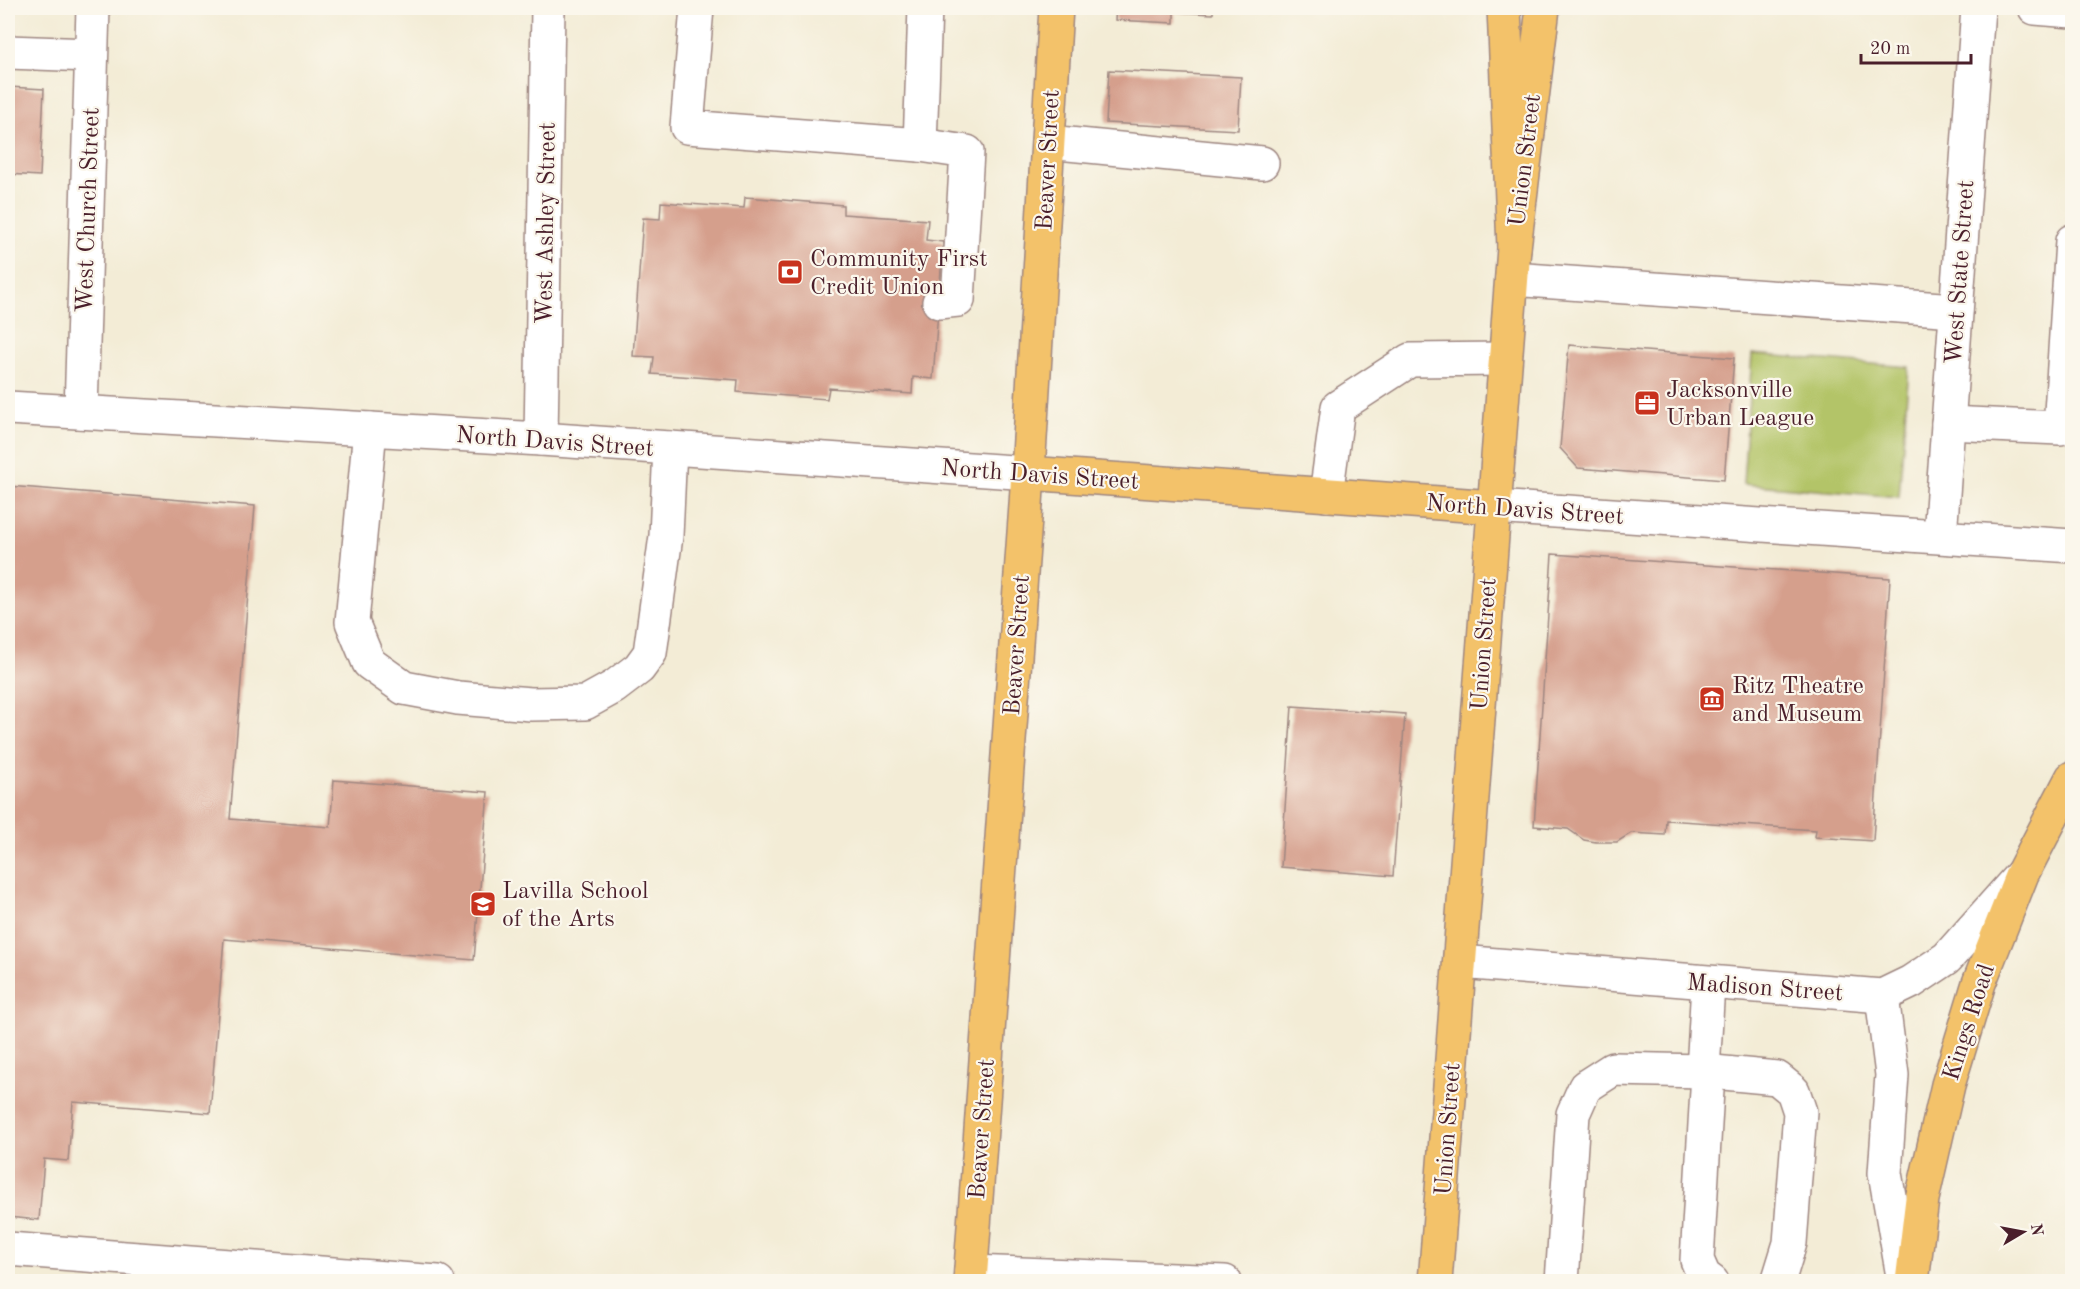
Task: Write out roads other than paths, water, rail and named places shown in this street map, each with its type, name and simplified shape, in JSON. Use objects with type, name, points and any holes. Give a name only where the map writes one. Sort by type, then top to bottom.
[{"type":"main road","name":"Beaver Street","points":[[971,1277],[1028,473],[1056,8]]},
{"type":"main road","points":[[1504,8],[1513,263]]},
{"type":"main road","name":"Union Street","points":[[1435,1281],[1513,263],[1543,8]]},
{"type":"main road","name":"North Davis Street","points":[[1028,473],[1494,507]]},
{"type":"main road","name":"Kings Road","points":[[1912,1281],[1922,1199],[1948,1085],[1979,982],[2022,873],[2073,778]]},
{"type":"street","name":"West Church Street","points":[[81,412],[93,8]]},
{"type":"street","name":"West Ashley Street","points":[[541,439],[548,8]]},
{"type":"street","points":[[698,8],[687,126],[920,144],[967,152],[958,300],[939,302]]},
{"type":"street","points":[[920,144],[926,8]]},
{"type":"street","name":"West State Street","points":[[1940,536],[1978,8]]},
{"type":"street","points":[[2035,8],[2073,11]]},
{"type":"street","points":[[8,52],[92,55]]},
{"type":"street","points":[[1048,142],[1262,163]]},
{"type":"street","points":[[1948,423],[2060,428],[2073,241]]},
{"type":"street","points":[[1513,263],[1956,310]]},
{"type":"street","points":[[1326,495],[1338,407],[1410,360],[1505,359]]},
{"type":"street","name":"North Davis Street","points":[[8,408],[541,439],[1028,473]]},
{"type":"street","points":[[369,429],[352,622],[369,663],[404,688],[458,698],[531,704],[585,703],[614,687],[639,668],[650,653],[666,536],[670,448]]},
{"type":"street","name":"North Davis Street","points":[[1494,507],[2073,546]]},
{"type":"street","name":"Madison Street","points":[[1460,962],[1708,984],[1882,996],[1911,982],[1947,958],[2022,873]]},
{"type":"street","points":[[1708,984],[1697,1260],[1704,1276],[1712,1281]]},
{"type":"street","points":[[1882,996],[1892,1074],[1885,1173],[1904,1281]]},
{"type":"street","points":[[1562,1281],[1573,1114],[1585,1087],[1613,1068],[1777,1078],[1792,1091],[1800,1112],[1790,1243],[1778,1281]]},
{"type":"street","points":[[8,1249],[189,1273],[438,1281]]},
{"type":"street","points":[[971,1277],[1225,1281]]},
{"type":"place","name":"Community First Credit Union","points":[[790,272]]},
{"type":"place","name":"Jacksonville Urban League","points":[[1647,403]]},
{"type":"place","name":"Ritz Theatre and Museum","points":[[1712,699]]},
{"type":"place","name":"Lavilla School of the Arts","points":[[483,904]]}]
